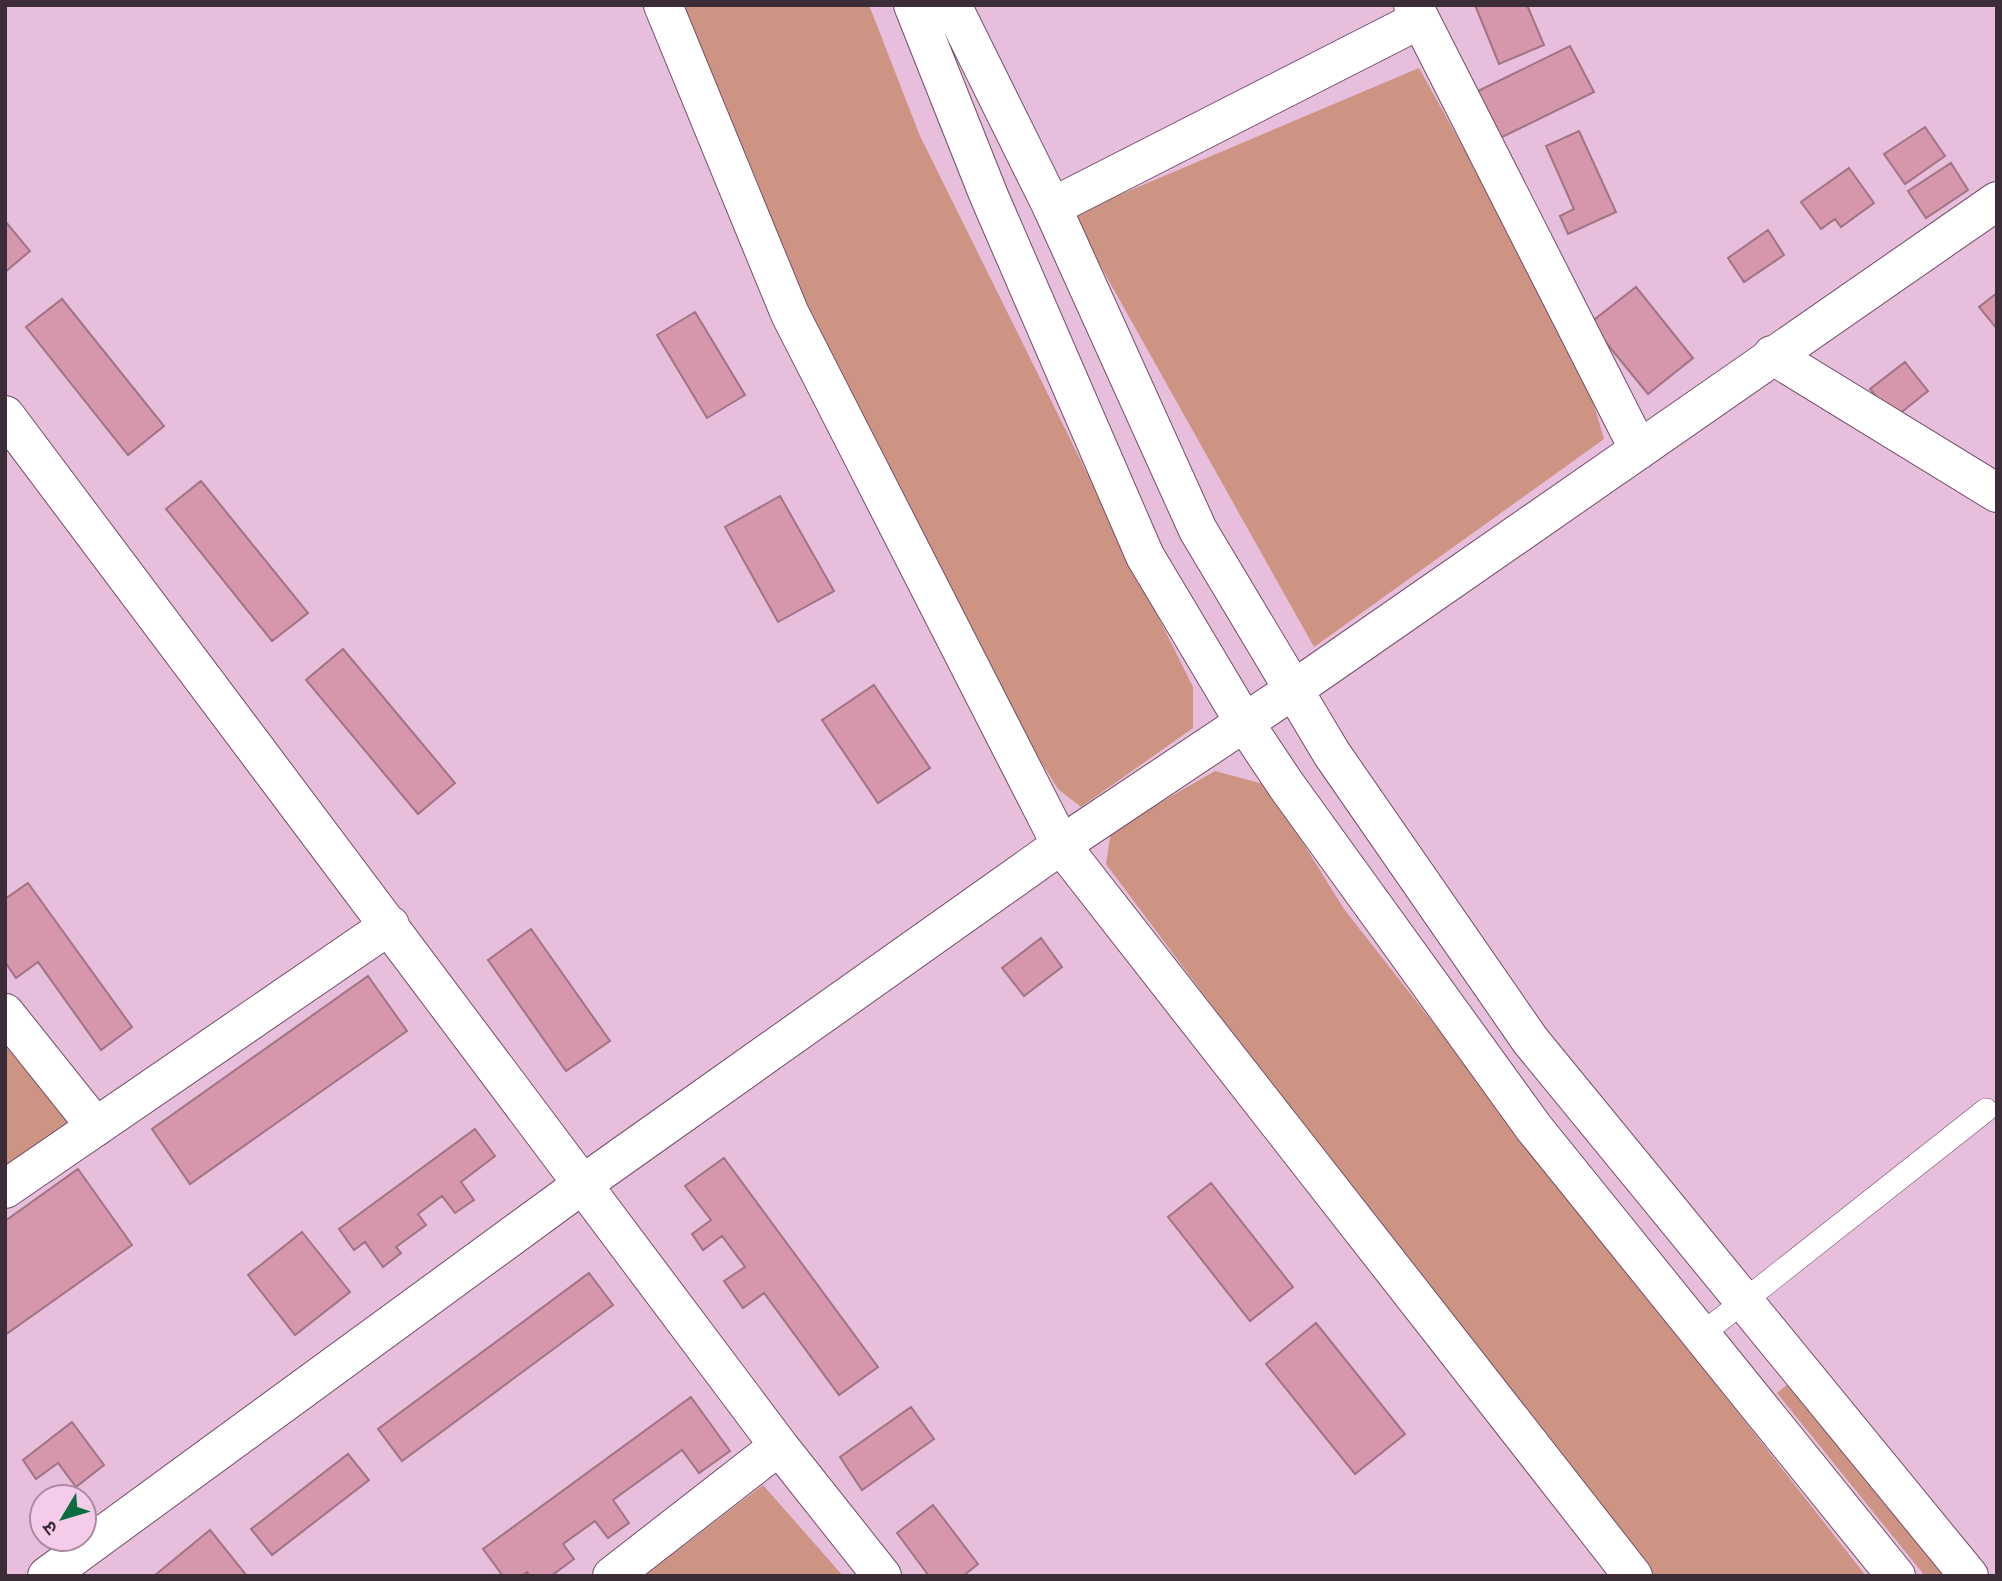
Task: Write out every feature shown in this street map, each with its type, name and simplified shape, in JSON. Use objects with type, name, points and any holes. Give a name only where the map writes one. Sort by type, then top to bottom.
[{"type":"street","points":[[663,5],[790,314],[1061,845],[1633,1576]]},
{"type":"street","points":[[913,5],[1023,274],[1144,556],[1244,722],[1286,785],[1534,1128],[1896,1576]]},
{"type":"street","points":[[952,5],[1052,207],[1198,530],[1332,754],[1530,1040],[1969,1576]]},
{"type":"street","points":[[1052,207],[1416,13],[1639,450]]},
{"type":"street","points":[[47,1576],[583,1184],[1061,845],[1293,690],[1997,201]]},
{"type":"street","points":[[1023,274],[1071,249]]},
{"type":"street","points":[[1772,355],[1997,493]]},
{"type":"street","points":[[5,415],[779,1446],[881,1576]]},
{"type":"street","points":[[5,1189],[390,925]]},
{"type":"street","points":[[5,1013],[96,1127]]},
{"type":"street","points":[[612,1576],[779,1446]]},
{"type":"lane","points":[[1702,1334],[1986,1110]]},
{"type":"shaded area","points":[[671,5],[869,5],[920,136],[1193,687],[1193,728],[1081,807],[1058,789],[942,604]]},
{"type":"shaded area","points":[[1419,68],[1580,358],[1604,439],[1314,647],[1072,215]]},
{"type":"shaded area","points":[[1215,771],[1267,785],[1344,909],[1866,1576],[1646,1576],[1577,1493],[1106,864],[1111,831]]},
{"type":"shaded area","points":[[5,1043],[74,1126],[5,1174]]},
{"type":"shaded area","points":[[1789,1383],[1944,1576],[1925,1576],[1777,1393]]},
{"type":"shaded area","points":[[763,1485],[843,1576],[644,1576]]},
{"type":"building","points":[[1475,5],[1527,5],[1544,45],[1499,64]]},
{"type":"building","points":[[1570,46],[1594,92],[1498,139],[1476,92]]},
{"type":"building","points":[[1925,127],[1945,156],[1905,184],[1884,154]]},
{"type":"building","points":[[1579,131],[1616,212],[1568,234],[1560,216],[1574,209],[1546,146]]},
{"type":"building","points":[[1951,163],[1968,190],[1926,218],[1908,191]]},
{"type":"building","points":[[1849,168],[1874,203],[1841,227],[1835,219],[1821,229],[1801,202]]},
{"type":"building","points":[[5,221],[30,251],[5,272]]},
{"type":"building","points":[[1768,230],[1784,255],[1744,282],[1728,258]]},
{"type":"building","points":[[1636,287],[1693,358],[1648,394],[1590,323]]},
{"type":"building","points":[[1997,293],[1997,329],[1979,307]]},
{"type":"building","points":[[62,299],[164,426],[128,455],[26,327]]},
{"type":"building","points":[[695,312],[745,395],[707,418],[657,335]]},
{"type":"building","points":[[1905,362],[1928,391],[1894,418],[1870,389]]},
{"type":"building","points":[[201,481],[308,613],[272,641],[166,509]]},
{"type":"building","points":[[780,496],[834,591],[778,622],[725,527]]},
{"type":"building","points":[[343,649],[455,783],[418,814],[306,680]]},
{"type":"building","points":[[874,685],[930,768],[878,803],[822,720]]},
{"type":"building","points":[[28,883],[132,1027],[101,1050],[38,962],[16,978],[5,962],[5,899]]},
{"type":"building","points":[[531,929],[610,1041],[566,1071],[488,960]]},
{"type":"building","points":[[1041,938],[1062,967],[1024,996],[1002,968]]},
{"type":"building","points":[[368,976],[407,1031],[190,1184],[152,1129]]},
{"type":"building","points":[[475,1129],[495,1156],[461,1182],[474,1200],[455,1213],[442,1196],[418,1214],[426,1225],[396,1247],[401,1253],[383,1267],[365,1242],[354,1250],[339,1229]]},
{"type":"building","points":[[724,1158],[878,1367],[839,1395],[764,1293],[743,1308],[724,1281],[745,1267],[722,1236],[703,1250],[692,1234],[711,1220],[685,1186]]},
{"type":"building","points":[[78,1169],[132,1245],[5,1335],[5,1221]]},
{"type":"building","points":[[1211,1183],[1293,1287],[1250,1321],[1168,1217]]},
{"type":"building","points":[[302,1232],[350,1292],[295,1335],[248,1275]]},
{"type":"building","points":[[589,1273],[613,1305],[402,1461],[378,1429]]},
{"type":"building","points":[[1316,1323],[1405,1434],[1355,1474],[1266,1364]]},
{"type":"building","points":[[691,1397],[730,1451],[699,1473],[682,1450],[613,1500],[629,1523],[608,1538],[595,1521],[563,1544],[574,1559],[551,1576],[530,1576],[527,1572],[521,1576],[503,1576],[483,1549]]},
{"type":"building","points":[[911,1407],[934,1439],[862,1490],[840,1457]]},
{"type":"building","points":[[72,1422],[104,1465],[81,1483],[73,1483],[58,1463],[36,1479],[23,1460]]},
{"type":"building","points":[[348,1454],[369,1480],[272,1555],[251,1529]]},
{"type":"building","points":[[933,1505],[978,1564],[963,1576],[929,1576],[897,1533]]},
{"type":"building","points":[[210,1530],[247,1576],[154,1576]]}]
